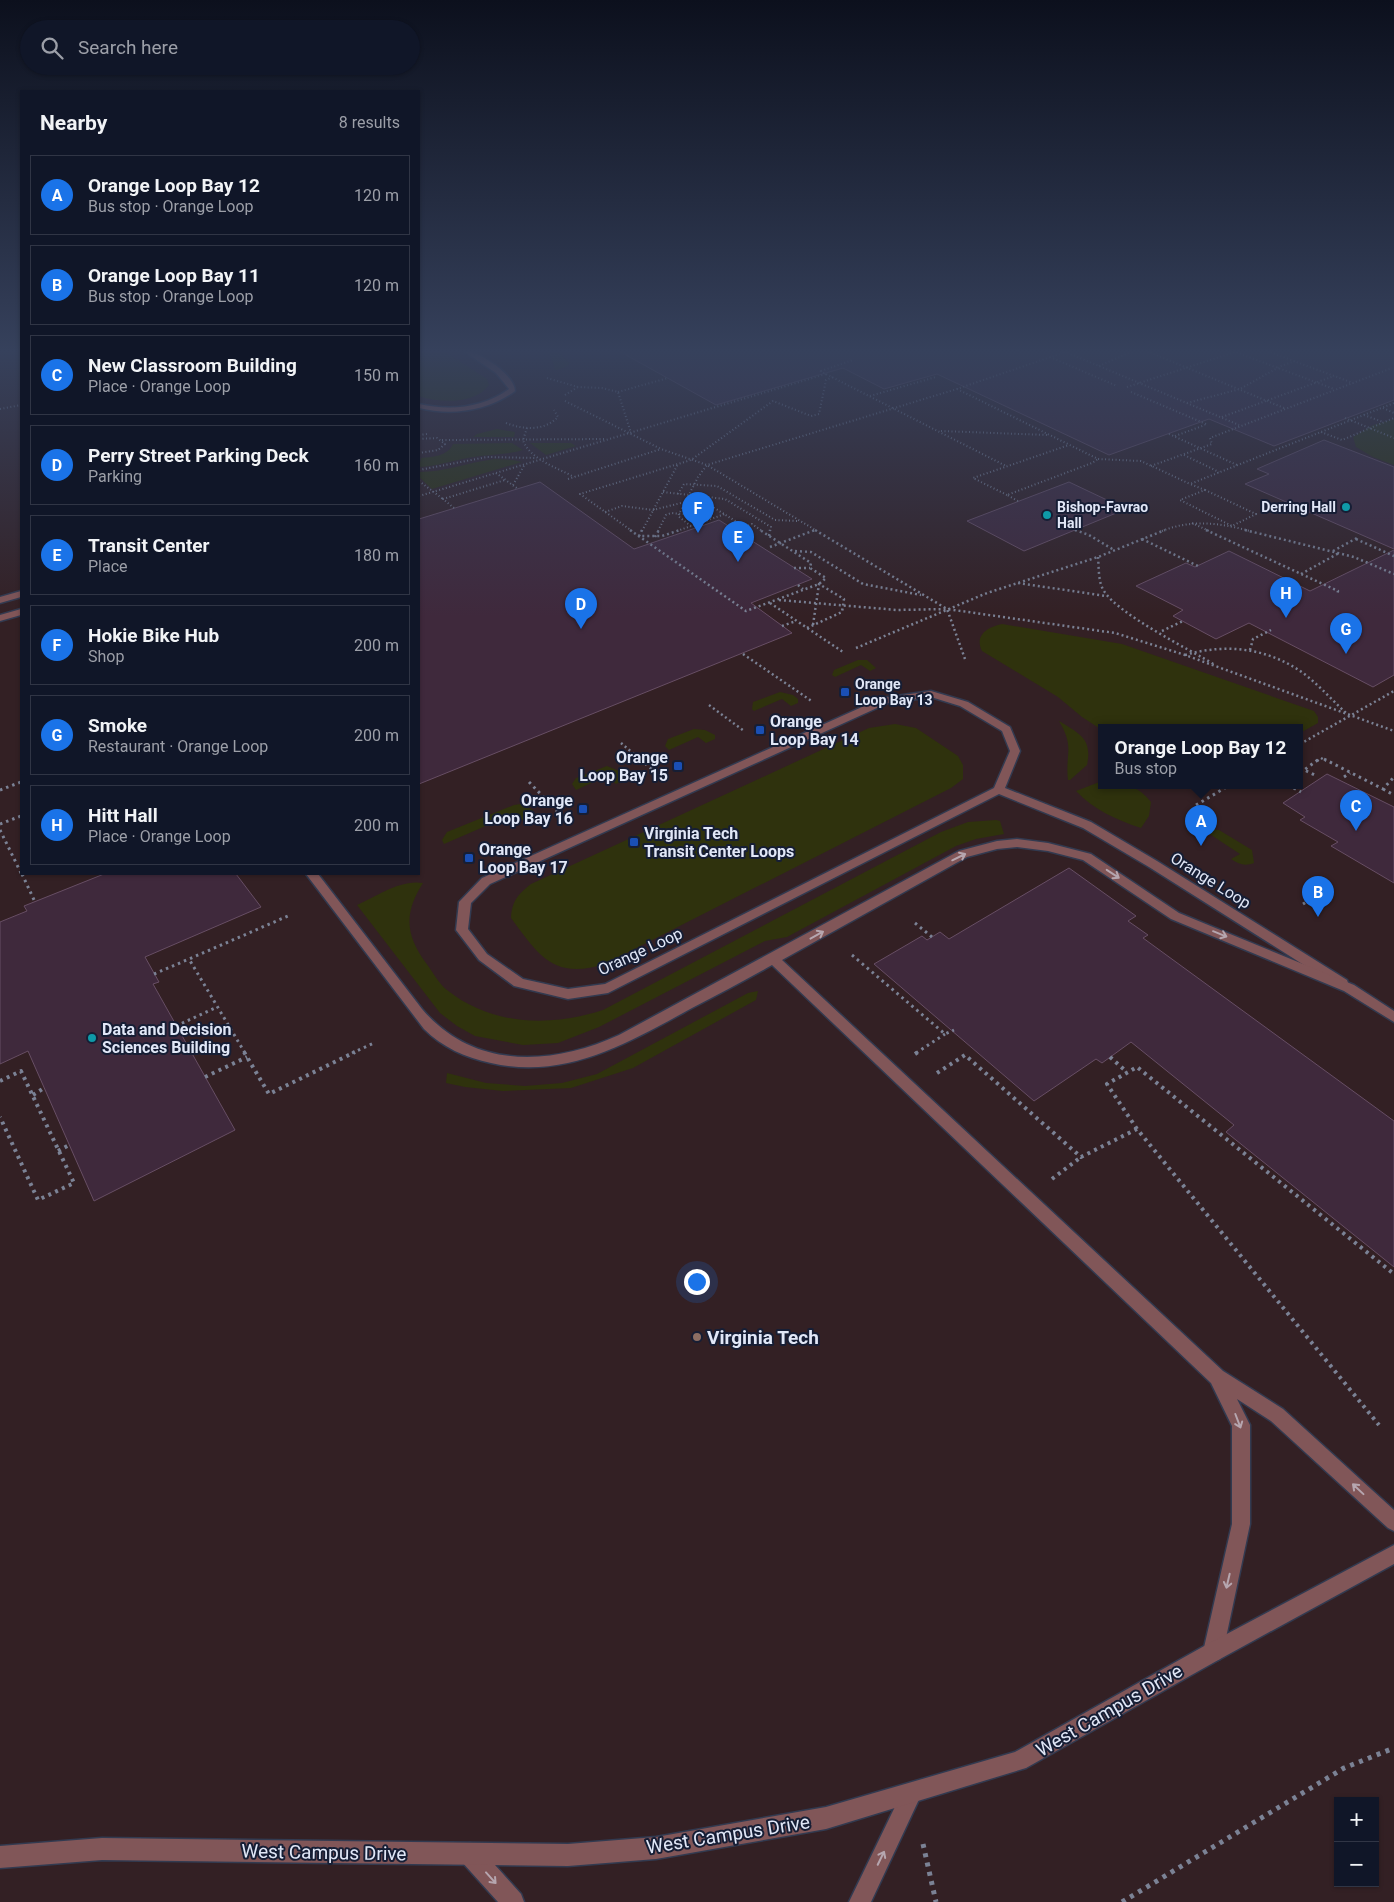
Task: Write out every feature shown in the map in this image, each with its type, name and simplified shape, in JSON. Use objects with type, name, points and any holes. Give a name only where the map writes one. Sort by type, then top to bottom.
[{"type":"street","points":[[0,600],[20,594]]},
{"type":"street","points":[[0,618],[20,612]]},
{"type":"street","name":"Orange Loop","points":[[999,790],[1015,751],[1006,729],[964,704],[931,694],[886,700],[486,881],[465,902],[462,930],[483,957],[519,983],[568,994],[608,988],[999,790],[1087,825],[1153,864],[1394,1017]]},
{"type":"street","points":[[313,875],[417,1013],[434,1032],[455,1045],[488,1058],[527,1063],[576,1057],[615,1043],[774,959],[962,854],[997,845],[1017,843],[1048,847],[1087,857],[1174,916],[1349,988]]},
{"type":"street","points":[[774,959],[1217,1377],[1277,1415],[1394,1522]]},
{"type":"street","points":[[1213,1652],[1241,1524],[1241,1425],[1217,1377]]},
{"type":"street","name":"West Campus Drive","points":[[0,1857],[102,1849],[568,1855],[656,1848],[826,1818],[1020,1761],[1213,1652],[1394,1554]]},
{"type":"street","points":[[860,1902],[912,1793]]},
{"type":"street","points":[[470,1854],[513,1902]]},
{"type":"path","points":[[437,439],[610,439]]},
{"type":"path","points":[[442,440],[447,439]]},
{"type":"path","points":[[420,496],[540,458],[610,439]]},
{"type":"path","points":[[642,439],[662,449],[707,465],[947,610],[965,659]]},
{"type":"path","points":[[721,439],[691,460],[580,494],[746,611],[819,584],[826,578],[810,568],[794,568]]},
{"type":"path","points":[[679,514],[707,465],[792,439]]},
{"type":"path","points":[[954,439],[1006,466]]},
{"type":"path","points":[[1058,439],[1098,459],[1141,461],[1256,514],[1232,526]]},
{"type":"path","points":[[1181,439],[1238,465]]},
{"type":"path","points":[[1151,466],[1212,444],[1210,439]]},
{"type":"path","points":[[1190,484],[1304,439]]},
{"type":"path","points":[[420,453],[438,450],[445,444],[442,440]]},
{"type":"path","points":[[523,440],[525,445],[540,458],[574,478]]},
{"type":"path","points":[[1018,501],[973,478],[1069,444]]},
{"type":"path","points":[[568,480],[662,449]]},
{"type":"path","points":[[1183,455],[1219,472]]},
{"type":"path","points":[[420,470],[503,456],[540,458]]},
{"type":"path","points":[[1007,494],[1092,463],[1098,459]]},
{"type":"path","points":[[513,485],[525,463]]},
{"type":"path","points":[[639,536],[678,464]]},
{"type":"path","points":[[496,472],[518,488]]},
{"type":"path","points":[[442,499],[505,480]]},
{"type":"path","points":[[420,482],[454,508]]},
{"type":"path","points":[[678,494],[684,484],[695,483],[712,488],[717,486],[775,520],[800,521]]},
{"type":"path","points":[[1205,490],[1180,500],[1232,526]]},
{"type":"path","points":[[663,492],[730,501],[771,527],[770,536]]},
{"type":"path","points":[[730,501],[736,498]]},
{"type":"path","points":[[605,512],[622,506],[653,510],[687,503],[708,504],[746,526]]},
{"type":"path","points":[[655,536],[666,515],[671,513],[715,518]]},
{"type":"path","points":[[679,514],[678,516],[692,526]]},
{"type":"path","points":[[639,536],[662,536],[725,514]]},
{"type":"path","points":[[1192,523],[1338,591],[1337,594]]},
{"type":"path","points":[[856,648],[1017,583],[1098,557],[1176,525],[1192,523],[1232,526],[1354,557],[1394,574]]},
{"type":"path","points":[[735,530],[752,524],[811,563],[810,568]]},
{"type":"path","points":[[770,547],[815,530]]},
{"type":"path","points":[[1075,530],[1089,535],[1114,550]]},
{"type":"path","points":[[1333,551],[1357,538],[1394,556]]},
{"type":"path","points":[[1142,539],[1200,567]]},
{"type":"path","points":[[793,551],[811,552],[863,584],[924,595]]},
{"type":"path","points":[[1301,574],[1340,553]]},
{"type":"path","points":[[1098,557],[1103,590],[1107,596],[1121,608],[1195,651],[1220,668]]},
{"type":"path","points":[[1017,583],[1107,596]]},
{"type":"path","points":[[814,625],[819,584]]},
{"type":"path","points":[[807,628],[842,612],[844,606],[844,599],[819,584]]},
{"type":"path","points":[[798,585],[804,589]]},
{"type":"path","points":[[776,600],[897,610],[947,610],[1115,633],[1185,655],[1394,731]]},
{"type":"path","points":[[769,602],[843,652]]},
{"type":"path","points":[[782,626],[796,621]]},
{"type":"path","points":[[1161,631],[1182,621]]},
{"type":"path","points":[[1250,650],[1253,639],[1271,630]]},
{"type":"path","points":[[1185,655],[1195,651],[1224,648],[1250,650],[1284,661],[1299,669],[1349,715]]},
{"type":"path","points":[[743,654],[813,702]]},
{"type":"path","points":[[1303,742],[1394,691]]},
{"type":"path","points":[[709,705],[744,731]]},
{"type":"path","points":[[621,743],[653,770]]},
{"type":"path","points":[[1317,776],[1305,770],[1321,758],[1394,795]]},
{"type":"path","points":[[1344,777],[1350,773]]},
{"type":"path","points":[[1383,789],[1394,777]]},
{"type":"path","points":[[0,790],[20,782]]},
{"type":"path","points":[[529,782],[557,811]]},
{"type":"path","points":[[1196,805],[1223,789]]},
{"type":"path","points":[[1295,789],[1301,792]]},
{"type":"path","points":[[0,824],[20,816]]},
{"type":"path","points":[[0,830],[20,871]]},
{"type":"path","points":[[22,875],[35,902]]},
{"type":"path","points":[[1303,904],[1328,888]]},
{"type":"path","points":[[154,974],[288,916]]},
{"type":"path","points":[[915,924],[932,937]]},
{"type":"path","points":[[852,955],[945,1034]]},
{"type":"path","points":[[189,959],[269,1094],[374,1043]]},
{"type":"path","points":[[176,1026],[217,1007]]},
{"type":"path","points":[[914,1054],[954,1030]]},
{"type":"path","points":[[936,1073],[965,1055],[1081,1157]]},
{"type":"path","points":[[205,1077],[247,1057]]},
{"type":"path","points":[[1110,1058],[1127,1072]]},
{"type":"path","points":[[1379,1425],[1137,1129],[1107,1084],[1137,1067],[1394,1274]]},
{"type":"path","points":[[0,1080],[21,1071],[74,1183],[38,1200],[0,1116]]},
{"type":"path","points":[[32,1095],[44,1088]]},
{"type":"path","points":[[1052,1178],[1081,1157],[1137,1129]]},
{"type":"path","points":[[58,1150],[69,1144]]},
{"type":"path","points":[[1122,1902],[1344,1768],[1394,1748]]},
{"type":"path","points":[[912,1793],[936,1902]]},
{"type":"shaded area","name":"Virginia Tech","points":[[0,439],[20,439],[20,875],[420,875],[420,439],[1394,439],[1394,1902],[0,1902]]},
{"type":"green space","points":[[1354,439],[1394,439],[1394,465],[1373,457],[1356,447]]},
{"type":"green space","points":[[512,443],[523,450],[420,467],[421,458],[444,453],[453,444]]},
{"type":"green space","points":[[530,443],[571,443],[576,446],[546,455]]},
{"type":"green space","points":[[495,459],[522,462],[432,489],[420,478],[420,472]]},
{"type":"green space","points":[[1002,624],[1122,644],[1314,711],[1318,717],[1318,723],[1303,731],[1303,724],[1098,724],[1098,727],[1058,697],[982,651],[980,645],[981,636],[992,627]]},
{"type":"green space","points":[[858,660],[867,660],[876,668],[870,671],[861,665],[835,677],[832,675],[834,670]]},
{"type":"green space","points":[[780,692],[793,695],[798,699],[798,703],[791,706],[782,699],[754,711],[752,709],[753,702]]},
{"type":"green space","points":[[1059,721],[1078,733],[1086,742],[1088,748],[1087,765],[1070,780],[1068,780],[1067,771],[1067,738]]},
{"type":"green space","points":[[895,724],[916,728],[958,756],[963,765],[963,779],[951,788],[605,964],[573,969],[549,961],[530,943],[511,918],[516,898],[531,884],[869,728]]},
{"type":"green space","points":[[694,729],[705,730],[715,735],[715,739],[706,743],[698,737],[669,750],[665,746],[668,739]]},
{"type":"green space","points":[[607,766],[624,773],[626,779],[616,784],[607,776],[576,790],[572,784],[576,778]]},
{"type":"green space","points":[[1098,783],[1098,789],[1137,789],[1151,802],[1149,816],[1141,828],[1123,822],[1090,804],[1076,791]]},
{"type":"green space","points":[[521,804],[533,810],[530,817],[523,821],[516,813],[444,844],[442,840],[447,832],[514,805]]},
{"type":"green space","points":[[1000,821],[1004,834],[976,839],[956,846],[787,937],[765,941],[599,1027],[558,1043],[523,1045],[475,1036],[457,1026],[440,1013],[357,905],[406,883],[423,883],[412,904],[410,914],[411,933],[419,952],[444,987],[464,1002],[502,1017],[543,1021],[563,1019],[603,1010],[941,832],[968,822]]},
{"type":"green space","points":[[1209,829],[1219,830],[1252,850],[1254,863],[1242,864],[1231,859],[1240,854],[1205,831]]},
{"type":"green space","points":[[758,991],[756,1000],[633,1068],[571,1088],[503,1091],[446,1083],[447,1073],[486,1083],[525,1086],[562,1083],[597,1074],[748,993]]},
{"type":"building","points":[[1075,439],[1154,439],[1109,455]]},
{"type":"building","points":[[1257,439],[1293,439],[1274,446]]},
{"type":"building","name":"Derring Hall","points":[[1324,440],[1394,467],[1394,549],[1245,484],[1269,474],[1257,469]]},
{"type":"building","points":[[540,482],[634,549],[719,520],[812,579],[751,603],[792,633],[420,784],[420,519]]},
{"type":"building","name":"Bishop-Favrao Hall","points":[[1069,482],[1126,509],[1024,551],[967,521]]},
{"type":"building","points":[[1394,550],[1394,675],[1373,687],[1249,623],[1216,639],[1173,616],[1183,610],[1136,586],[1186,563],[1195,567],[1229,551],[1310,591]]},
{"type":"building","points":[[1327,774],[1394,807],[1394,883],[1331,846],[1338,842],[1300,820],[1305,817],[1283,803]]},
{"type":"building","points":[[1069,868],[1136,916],[1128,921],[1148,935],[1143,938],[1394,1121],[1394,1267],[1226,1132],[1234,1125],[1131,1042],[1102,1063],[1096,1059],[1034,1101],[874,964],[922,936],[927,940],[940,932],[949,939]]},
{"type":"building","name":"Data and Decision Sciences Building","points":[[102,875],[237,875],[261,907],[145,957],[159,982],[153,984],[235,1130],[94,1201],[28,1051],[0,1064],[0,922],[27,911],[24,906]]},
{"type":"place","name":"Derring Hall","points":[[1346,507]]},
{"type":"place","name":"Bishop-Favrao Hall","points":[[1047,515]]},
{"type":"place","name":"Hokie Bike Hub","points":[[698,533]]},
{"type":"place","name":"Transit Center","points":[[738,562]]},
{"type":"place","name":"Hitt Hall","points":[[1286,618]]},
{"type":"place","name":"Perry Street Parking Deck","points":[[581,629]]},
{"type":"place","name":"Smoke","points":[[1346,654]]},
{"type":"place","name":"Orange Loop Bay 13","points":[[845,692]]},
{"type":"place","name":"Orange Loop Bay 14","points":[[760,730]]},
{"type":"place","name":"Orange Loop Bay 15","points":[[678,766]]},
{"type":"place","name":"Orange Loop Bay 16","points":[[583,809]]},
{"type":"place","name":"New Classroom Building","points":[[1356,831]]},
{"type":"place","name":"Virginia Tech Transit Center Loops","points":[[634,842]]},
{"type":"place","name":"Orange Loop Bay 12","points":[[1201,846]]},
{"type":"place","name":"Orange Loop Bay 17","points":[[469,858]]},
{"type":"place","name":"Orange Loop Bay 11","points":[[1318,917]]},
{"type":"place","name":"Data and Decision Sciences Building","points":[[92,1038]]},
{"type":"place","name":"Virginia Tech","points":[[697,1337]]}]
